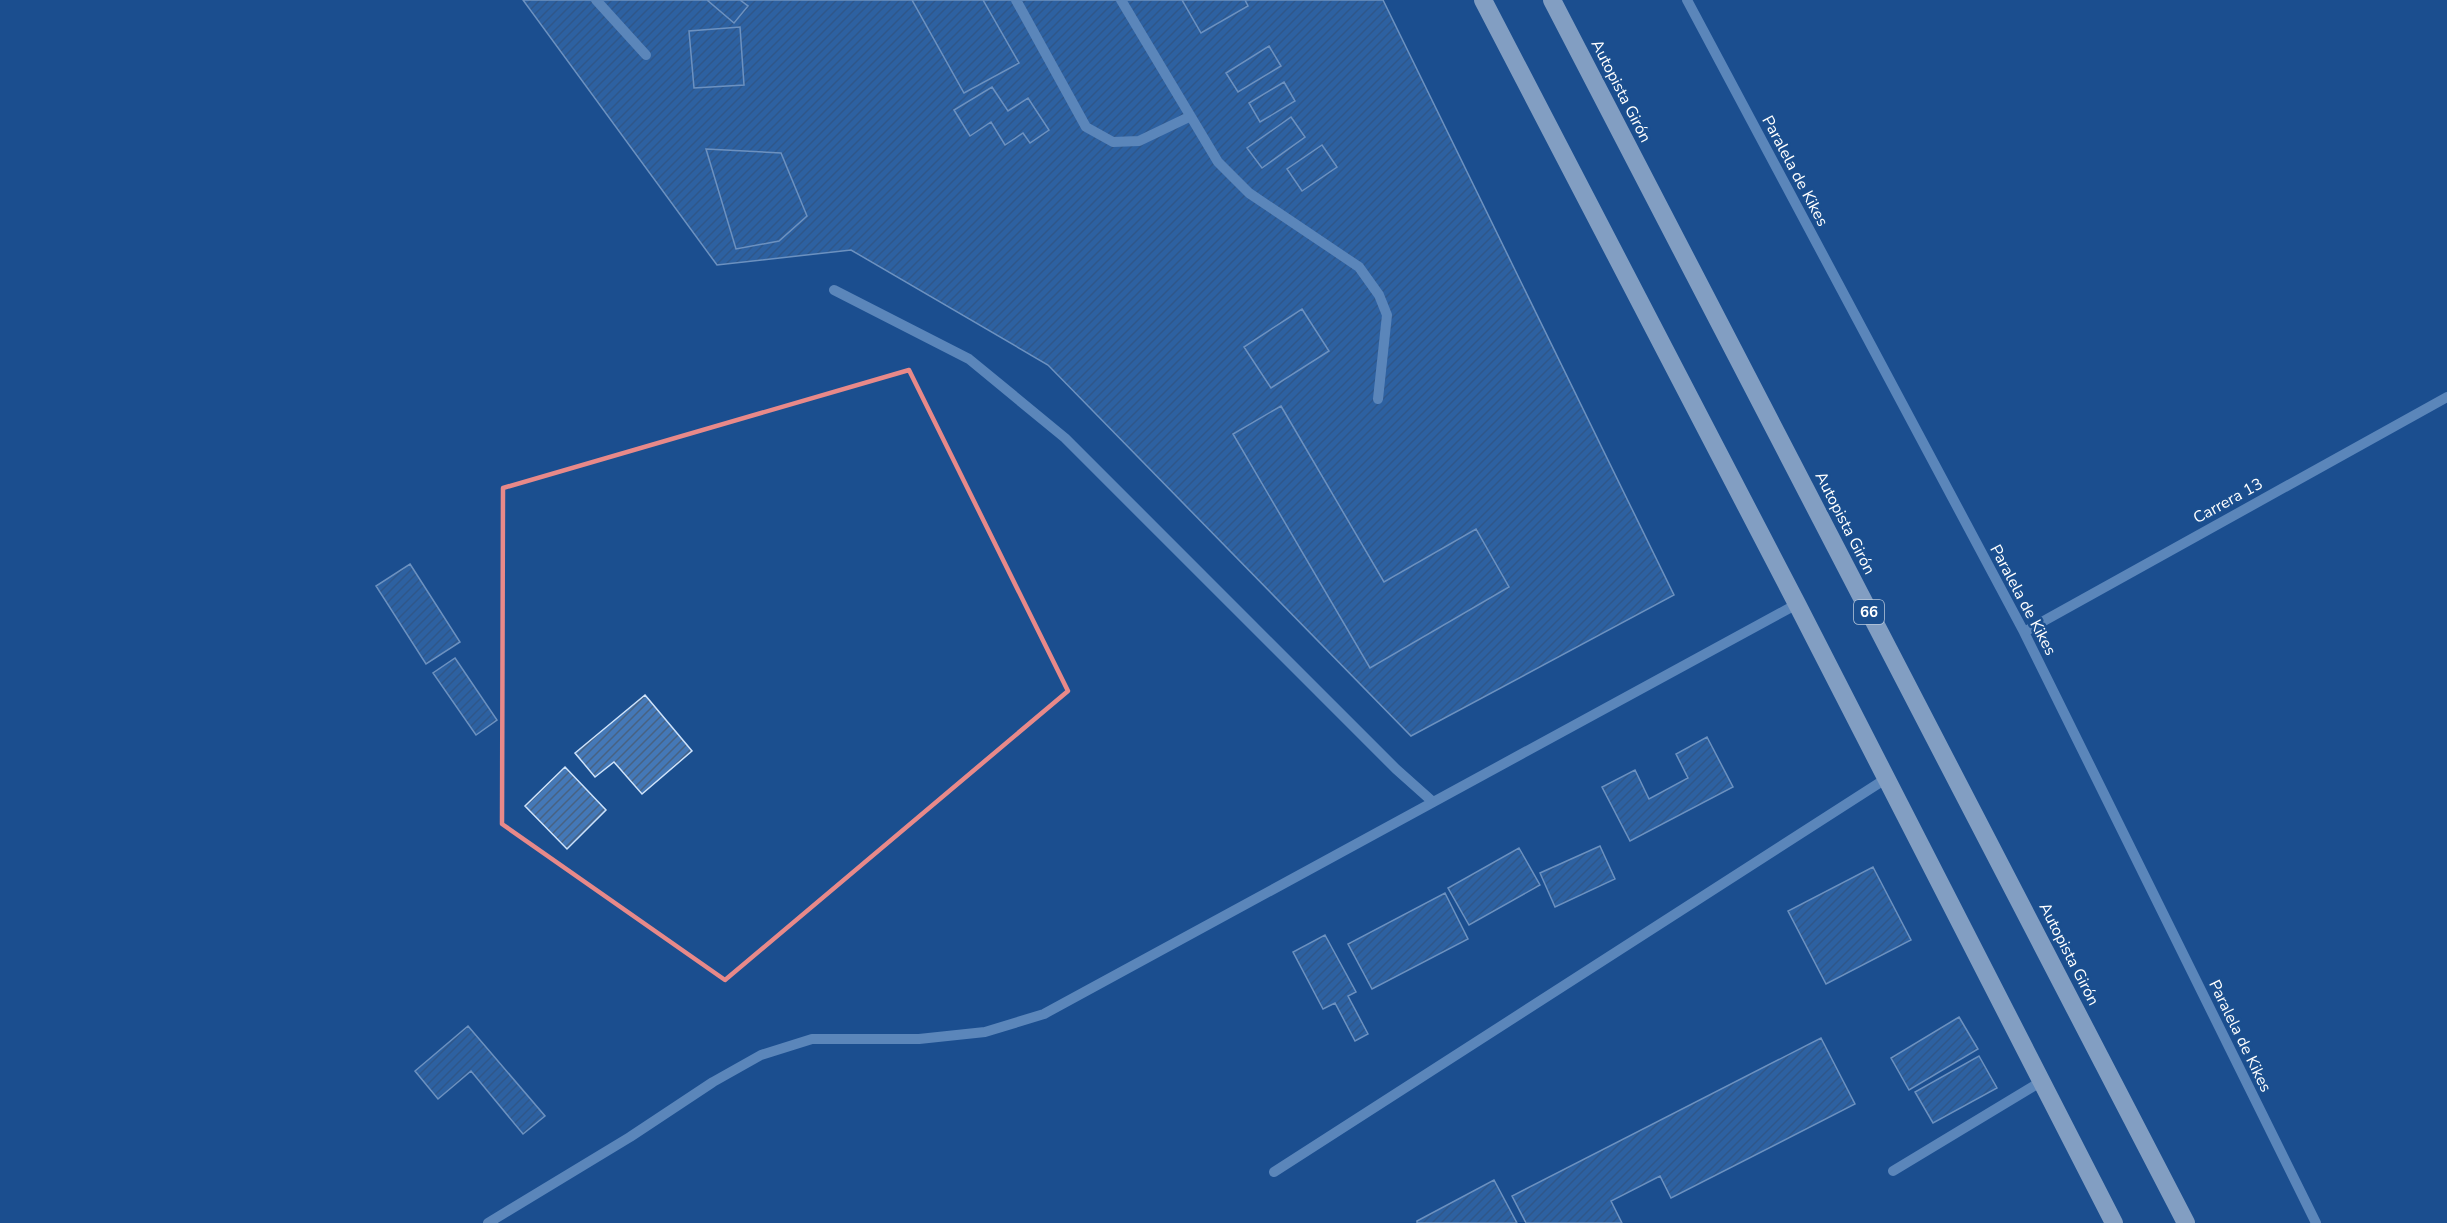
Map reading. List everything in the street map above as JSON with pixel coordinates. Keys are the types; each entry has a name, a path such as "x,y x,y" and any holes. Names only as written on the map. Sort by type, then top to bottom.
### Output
{"highway":[{"path":"1483,0 1887,778 2114,1223"},
{"name":"Autopista Girón","path":"1552,0 2186,1223"}],"street":[{"path":"596,0 646,55"},
{"path":"1016,0 1086,127 1113,142 1139,141 1189,117"},
{"path":"1121,0 1218,162 1249,193 1359,267 1379,295 1387,315 1378,399"},
{"name":"Paralela de Kikes","path":"1687,0 2024,632 2316,1223"},
{"path":"834,290 969,359 1065,438 1396,769 1433,802"},
{"name":"Carrera 13","path":"2024,632 2447,397"},
{"path":"488,1223 630,1137 713,1082 762,1055 812,1039 919,1039 985,1032 1044,1014 1797,604"},
{"path":"1274,1172 1887,778"},
{"path":"1893,1171 2042,1081"}],"highlighted area":[{"path":"909,370 1068,691 725,980 502,824 503,488"}],"building":[{"path":"523,0 1383,0 1674,595 1411,736 1048,365 851,250 717,265"},
{"path":"707,0 740,0 748,6 734,23"},
{"path":"912,0 983,0 1019,63 964,93"},
{"path":"1182,0 1245,0 1248,6 1201,33"},
{"path":"740,27 744,85 694,88 689,31"},
{"path":"1269,46 1281,66 1238,92 1226,73"},
{"path":"1284,82 1295,101 1260,122 1249,103"},
{"path":"992,87 1008,111 1028,98 1049,130 1030,143 1023,133 1005,145 991,122 970,136 954,110"},
{"path":"1291,117 1305,137 1262,168 1247,148"},
{"path":"1322,145 1337,167 1302,191 1287,169"},
{"path":"706,149 781,153 807,216 779,241 736,249"},
{"path":"1302,309 1329,351 1271,388 1244,347"},
{"path":"1281,406 1384,582 1476,529 1509,587 1370,668 1233,434"},
{"path":"410,564 460,642 426,664 376,586"},
{"path":"455,658 497,720 476,735 433,673"},
{"path":"645,695 692,751 642,794 614,762 595,777 575,753"},
{"path":"1707,737 1733,787 1630,841 1602,787 1635,770 1649,799 1688,778 1676,754"},
{"path":"565,767 606,810 567,849 525,806"},
{"path":"1600,846 1615,879 1555,907 1540,873"},
{"path":"1519,848 1540,885 1469,925 1448,888"},
{"path":"1873,867 1911,940 1826,984 1788,911"},
{"path":"1445,893 1468,939 1372,989 1348,944"},
{"path":"1325,935 1356,992 1348,996 1368,1034 1355,1041 1335,1003 1323,1009 1293,952"},
{"path":"1959,1017 1978,1049 1909,1090 1891,1058"},
{"path":"468,1026 545,1116 523,1134 471,1071 438,1099 415,1071"},
{"path":"1821,1038 1855,1104 1671,1198 1660,1176 1611,1201 1622,1223 1526,1223 1512,1196"},
{"path":"1979,1056 1997,1088 1933,1123 1915,1092"},
{"path":"1494,1180 1517,1223 1417,1223 1417,1221"}]}
